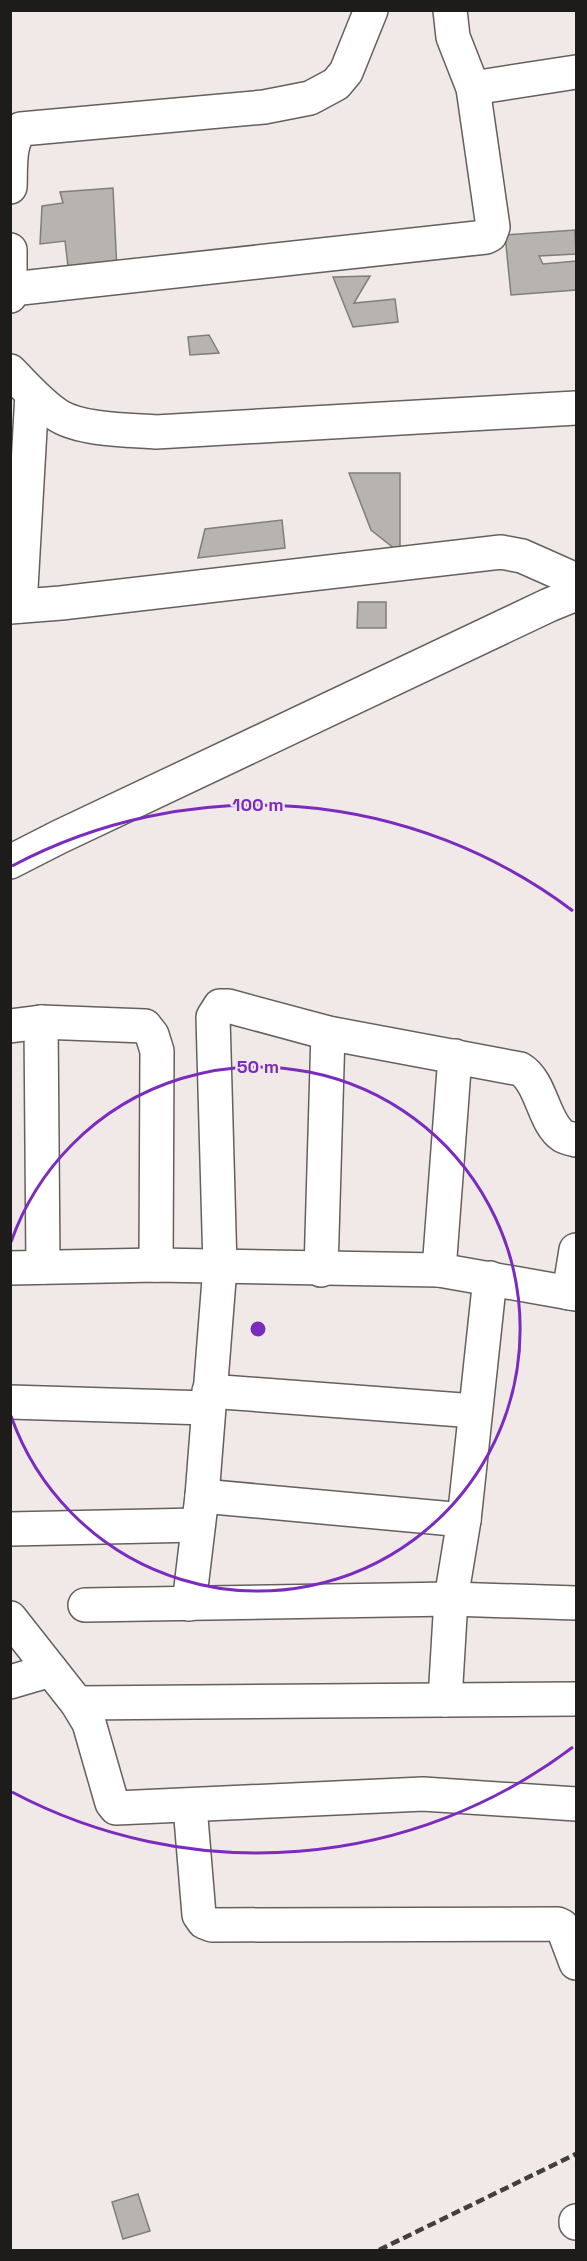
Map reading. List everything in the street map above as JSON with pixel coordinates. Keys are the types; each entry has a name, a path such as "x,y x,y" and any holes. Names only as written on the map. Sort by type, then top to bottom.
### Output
{"street":[{"path":"10,187 12,145 21,129 264,107 310,98 336,84 345,72 371,10"},
{"path":"10,250 11,293 490,235 493,227 473,88 453,37 450,10"},
{"path":"473,88 576,72"},
{"path":"21,382 60,417 99,428 156,432 576,408"},
{"path":"10,862 549,605 572,576 522,556 501,552 15,607 21,382"},
{"path":"189,1604 200,1511 220,1267 213,1017 220,1006 228,1006 328,1033 520,1069 529,1075 552,1122 562,1135 576,1140"},
{"path":"43,1267 26,1024 145,1026 152,1035 157,1051 156,1266"},
{"path":"321,1270 328,1033"},
{"path":"439,1270 455,1056"},
{"path":"10,1268 156,1266 439,1270 573,1293 576,1250"},
{"path":"445,1700 452,1599 464,1520 490,1278"},
{"path":"10,1402 208,1399 476,1411"},
{"path":"10,1529 200,1511 464,1520"},
{"path":"85,1605 452,1599 576,1603"},
{"path":"10,1618 77,1703 89,1723 112,1803 116,1808 423,1794 576,1804"},
{"path":"10,1682 51,1670"},
{"path":"77,1703 576,1699"},
{"path":"190,1806 199,1915 204,1922 212,1925 558,1924 562,1926 576,1963"}],"building":[{"path":"113,188 117,271 69,275 65,241 40,244 42,206 63,203 60,192"},
{"path":"575,230 576,254 539,256 543,264 576,261 576,290 511,295 505,235"},
{"path":"370,276 354,303 395,299 398,322 353,327 333,277"},
{"path":"209,335 219,353 190,355 188,337"},
{"path":"349,473 400,473 400,553 371,530"},
{"path":"282,520 285,548 198,558 205,529"},
{"path":"358,602 386,602 386,628 357,628"},
{"path":"138,2194 150,2231 123,2239 112,2202"}],"railway":[{"path":"379,2250 576,2154"}]}
